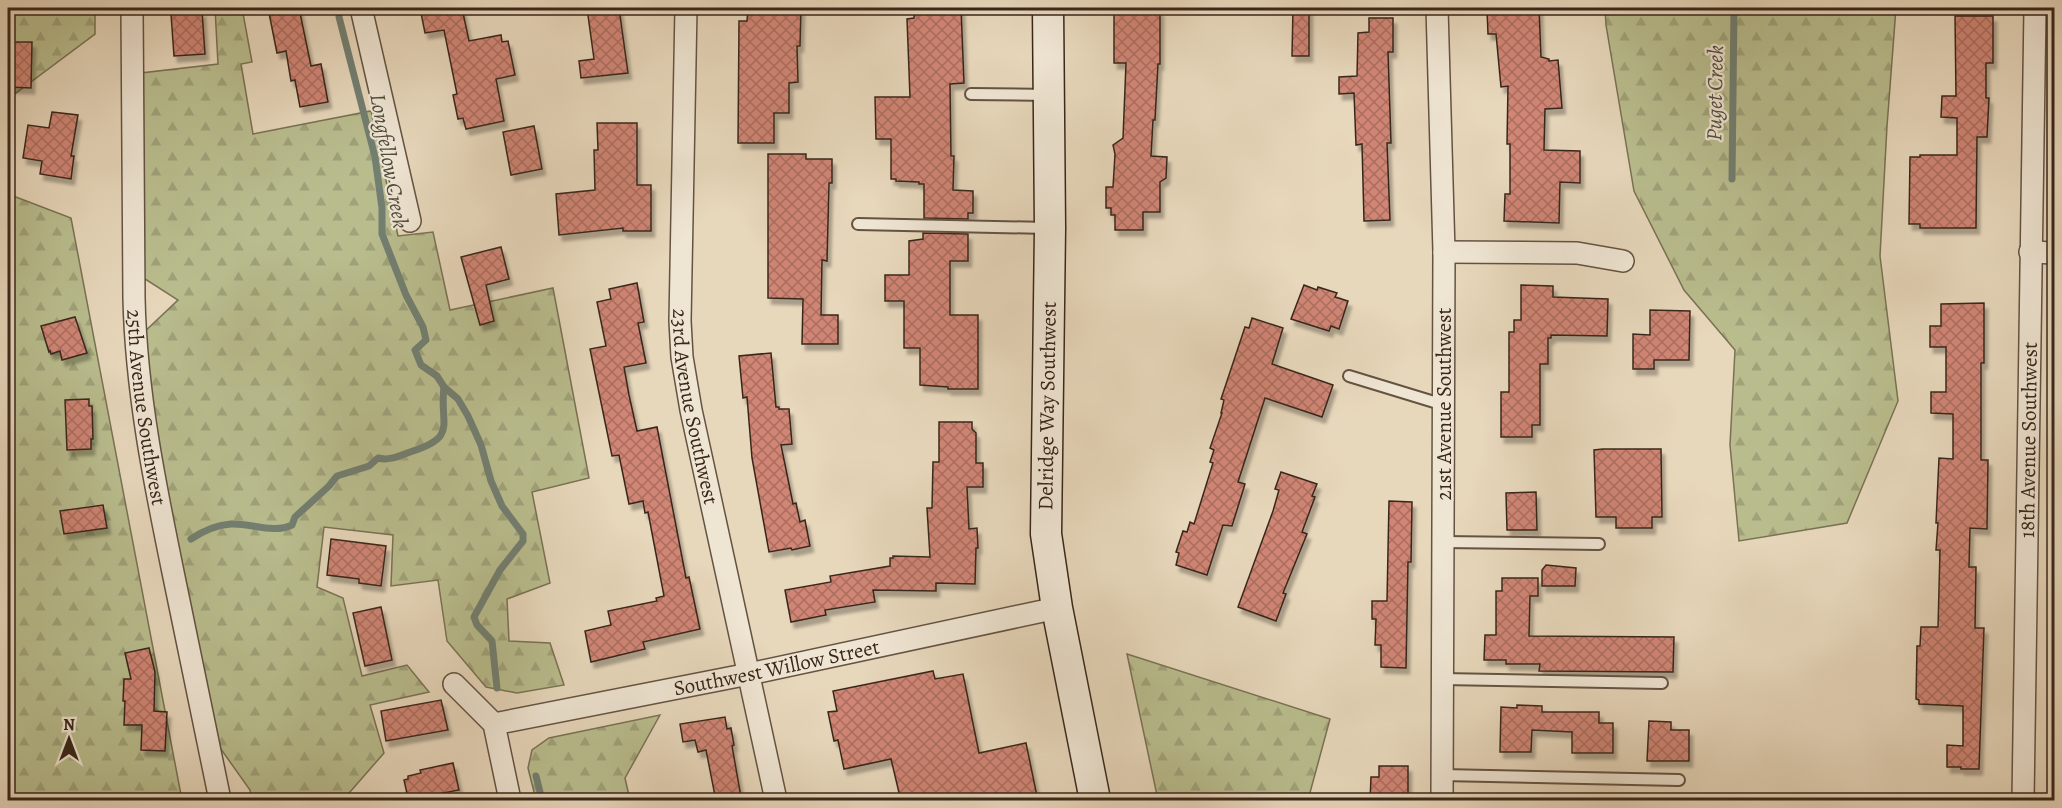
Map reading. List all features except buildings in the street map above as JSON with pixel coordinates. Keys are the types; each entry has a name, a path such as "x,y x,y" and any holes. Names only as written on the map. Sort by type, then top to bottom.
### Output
{"main road":[{"name":"Delridge Way Southwest","path":"1047,8 1050,228 1046,534 1057,608 1095,801"}],"street":[{"name":"25th Avenue Southwest","path":"132,8 134,298 140,387 156,492 220,801"},
{"path":"361,8 410,221"},
{"name":"23rd Avenue Southwest","path":"686,8 682,357 691,410 776,801"},
{"name":"21st Avenue Southwest","path":"1437,8 1444,252 1442,801"},
{"name":"18th Avenue Southwest","path":"2023,801 2035,8"},
{"path":"1444,252 1578,253 1623,261"},
{"path":"2030,252 2055,252"},
{"name":"Southwest Willow Street","path":"494,724 748,674 1057,608"},
{"path":"454,684 494,724 510,801"}],"lane":[{"path":"971,94 1048,95"},
{"path":"858,224 1050,228"},
{"path":"1348,376 1444,405"},
{"path":"1443,542 1599,544"},
{"path":"1442,679 1662,683"},
{"path":"1442,776 1679,780"}],"green space":[{"path":"8,8 95,8 95,34 8,99"},
{"path":"215,8 242,8 252,62 241,64 253,134 371,111 398,236 433,232 450,310 553,288 589,478 532,492 550,583 507,599 509,641 550,643 564,685 517,693 486,687 447,641 438,580 391,586 393,535 324,527 317,587 343,598 362,676 407,665 429,692 370,705 384,753 343,800 251,800 250,790 218,745 165,492 140,336 178,300 142,277 141,73 218,64"},
{"path":"1605,8 1896,8 1880,256 1898,401 1847,523 1739,541 1730,445 1735,350 1684,290 1634,191"},
{"path":"8,194 71,218 182,800 8,800"},
{"path":"1127,654 1330,719 1308,800 1158,800"},
{"path":"660,715 625,778 630,800 536,800 528,768 532,750 549,738"}],"waterway":[{"name":"Longfellow Creek","path":"339,8 339,17 375,157 382,208 382,234 406,295 423,327 426,340 415,350 421,365 437,376 444,387 458,399 468,416 481,445 491,481 502,506 523,534 523,541 500,570 474,617 477,625 492,641 497,688"},
{"name":"Puget Creek","path":"1732,179 1734,8"},
{"path":"191,539 200,533 225,525 285,528 292,525 295,517 337,476 369,466 378,458 398,456 435,441 441,435 443,428 444,387"},
{"name":"Longfellow Creek","path":"536,776 542,800"}]}
